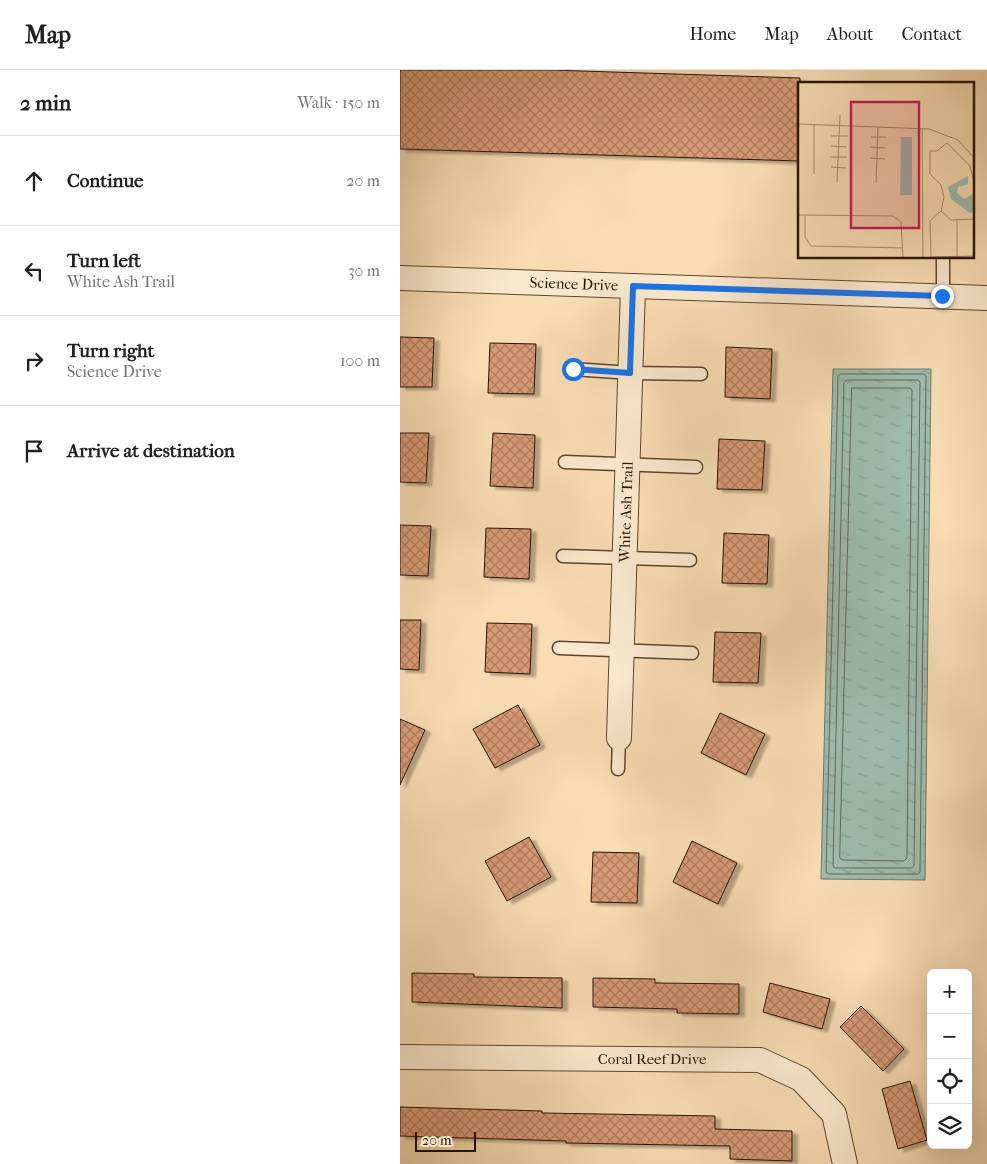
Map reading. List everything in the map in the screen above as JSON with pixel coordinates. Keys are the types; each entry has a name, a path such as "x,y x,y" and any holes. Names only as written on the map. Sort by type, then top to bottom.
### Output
{"street":[{"name":"Science Drive","path":"400,278 987,298"},
{"name":"White Ash Trail","path":"618,738 633,286"},
{"name":"Coral Reef Drive","path":"400,1058 760,1060 801,1079 834,1114 845,1164"}],"lane":[{"path":"942,296 943,259"},
{"path":"573,369 630,373 701,374"},
{"path":"565,462 696,467"},
{"path":"563,556 690,560"},
{"path":"559,648 692,653"},
{"path":"618,738 618,769"}],"water":[{"path":"833,369 931,369 925,880 821,879"}],"building":[{"path":"400,70 550,70 800,78 800,82 798,82 798,161 400,149"},
{"path":"400,337 434,338 432,387 400,387"},
{"path":"490,343 536,344 534,394 488,393"},
{"path":"726,347 772,349 770,399 725,397"},
{"path":"400,433 429,433 426,483 400,482"},
{"path":"493,433 535,435 533,488 490,486"},
{"path":"719,439 765,441 762,490 717,489"},
{"path":"400,525 431,526 428,576 400,575"},
{"path":"486,528 531,529 529,579 484,577"},
{"path":"724,533 769,535 767,584 722,583"},
{"path":"400,620 421,620 419,670 400,669"},
{"path":"487,623 532,624 530,674 485,672"},
{"path":"715,632 761,633 758,683 713,682"},
{"path":"518,705 540,745 495,768 473,729"},
{"path":"720,713 765,734 746,775 701,753"},
{"path":"400,719 425,730 400,785"},
{"path":"529,837 551,877 507,901 485,861"},
{"path":"692,841 737,863 718,904 673,882"},
{"path":"593,852 639,853 637,903 591,902"},
{"path":"412,973 474,974 474,977 562,978 562,1008 412,1002"},
{"path":"593,978 655,979 655,983 739,984 739,1014 677,1013 677,1009 593,1007"},
{"path":"770,983 830,999 822,1029 763,1012"},
{"path":"861,1006 904,1049 883,1071 840,1027"},
{"path":"910,1081 927,1140 898,1149 882,1089"},
{"path":"400,1107 542,1111 542,1113 715,1116 715,1129 792,1131 792,1161 730,1159 730,1146 566,1143 566,1141 400,1136"}],"route":[{"path":"573,369 630,373 633,286 942,296"}]}
